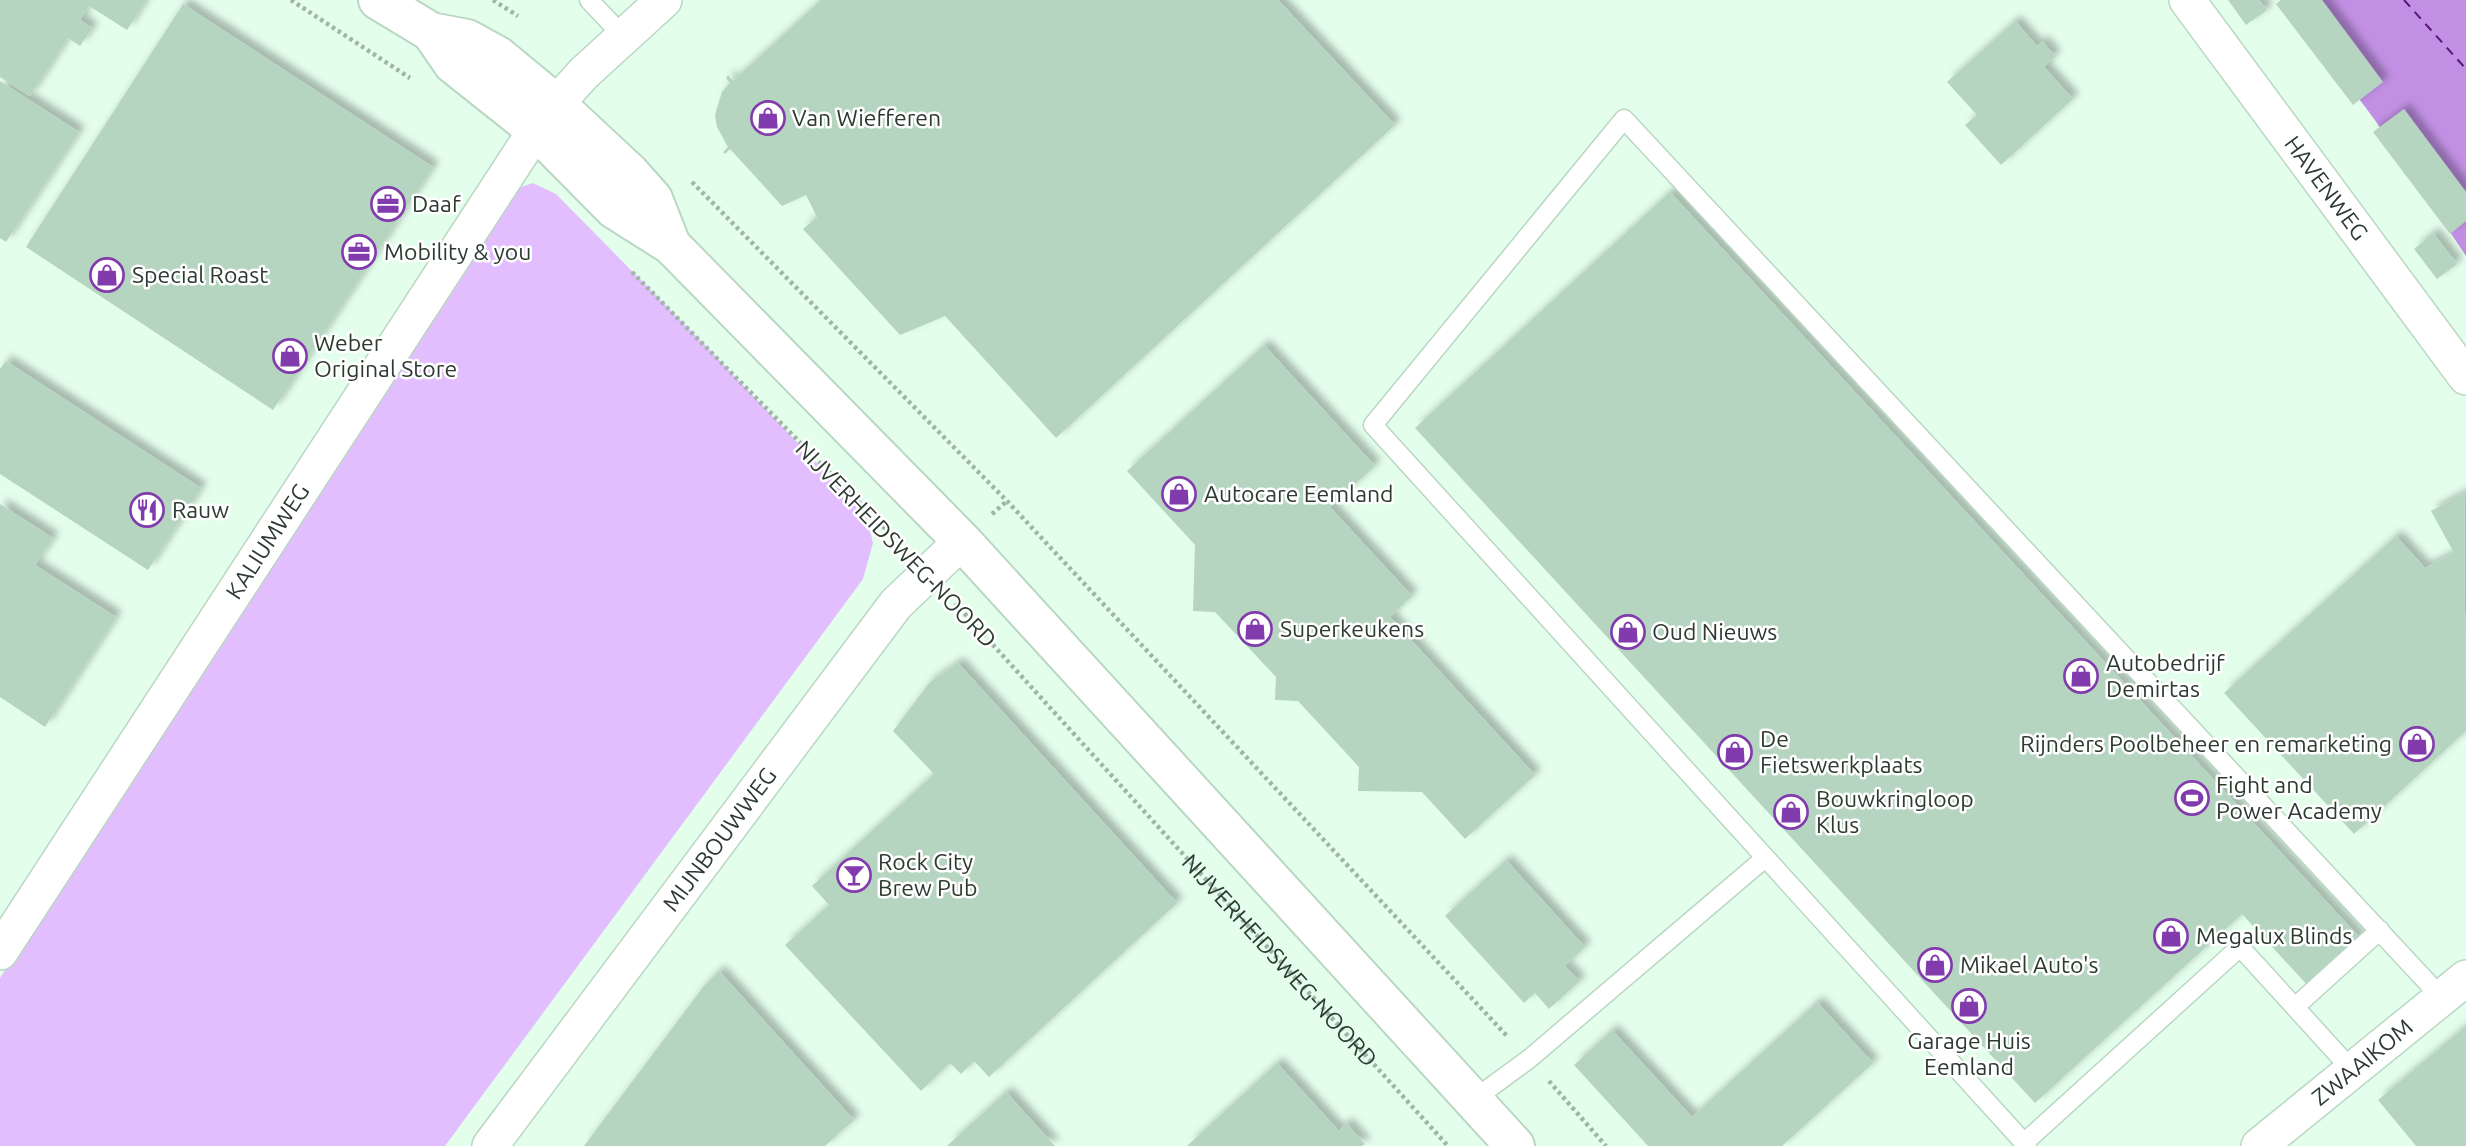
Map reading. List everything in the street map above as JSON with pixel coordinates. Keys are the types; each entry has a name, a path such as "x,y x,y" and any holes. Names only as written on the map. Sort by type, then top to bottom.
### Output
{"street":[{"name":"NIJVERHEIDSWEG-NOORD","path":"379,0 431,32 467,39 498,56 546,117 631,173 653,199 671,245 962,541 1516,1146"},
{"path":"546,117 623,36 664,0"},
{"name":"HAVENWEG","path":"2187,0 2466,377"},
{"name":"KALIUMWEG","path":"0,952 546,117"},
{"name":"MIJNBOUWWEG","path":"490,1146 896,604 962,541"},
{"name":"ZWAAIKOM","path":"2259,1146 2454,988"}],"lane":[{"path":"589,0 623,36"},
{"path":"2352,1069 2240,947 2026,1144 1373,425 1625,119 2380,930 2454,988"},
{"path":"1474,1100 1529,1059 1765,859"},
{"path":"2295,1007 2380,930"}],"path":[{"path":"291,0 414,80"},
{"path":"493,0 522,19"},
{"path":"682,172 1007,501 1529,1059 1606,1146"},
{"name":"NIJVERHEIDSWEG-NOORD","path":"625,265 927,573 1448,1146"}],"shaded area":[{"path":"2286,0 2466,0 2466,256 2377,123"},
{"path":"533,183 556,194 706,346 866,515 873,543 863,579 445,1146 0,1146 0,978 509,191"}],"building":[{"path":"0,0 146,0 127,30 89,6 80,20 92,28 80,46 68,38 30,96 0,77"},
{"path":"821,0 1278,0 1395,125 1056,438 945,316 900,335 803,229 817,217 806,195 782,206 730,149 725,154 723,152 728,147 717,127 715,115 722,92 730,83 726,78 728,75 733,81"},
{"path":"2228,0 2259,0 2267,10 2246,25"},
{"path":"2281,0 2322,0 2383,82 2353,105 2276,4"},
{"path":"183,4 433,167 273,410 26,247"},
{"path":"2015,21 2037,46 2042,41 2055,56 2044,67 2073,99 2001,165 1965,125 1977,115 1947,82"},
{"path":"0,81 79,132 6,242 0,238"},
{"path":"2404,109 2466,192 2466,221 2450,234 2373,132"},
{"path":"1670,192 2361,939 2309,987 2242,914 2035,1103 1415,428"},
{"path":"2433,233 2457,264 2437,279 2414,249"},
{"path":"1264,345 1375,466 1330,507 1412,596 1390,617 1535,775 1465,839 1422,792 1358,791 1359,767 1298,701 1275,700 1276,677 1215,612 1193,611 1195,545 1127,471"},
{"path":"6,361 201,488 148,570 0,474 0,369"},
{"path":"2464,493 2466,731 2354,834 2224,693 2396,536 2425,568 2454,553 2431,511"},
{"path":"0,504 53,538 35,565 116,617 45,727 0,697"},
{"path":"958,663 1177,903 989,1077 974,1061 961,1074 950,1063 921,1091 785,945 829,905 812,886 934,774 893,731 930,682"},
{"path":"1506,860 1585,947 1565,966 1580,981 1549,1009 1535,993 1524,1003 1445,916"},
{"path":"719,971 854,1120 825,1146 584,1146 704,986"},
{"path":"1817,1002 1873,1063 1782,1146 1648,1146 1574,1065 1612,1030 1692,1117"},
{"path":"2466,1026 2466,1146 2416,1146 2378,1100"},
{"path":"1277,1063 1339,1131 1346,1123 1365,1144 1187,1146"},
{"path":"1006,1092 1055,1146 947,1146"}],"ferry route":[{"path":"2404,0 2466,69"}],"place":[{"name":"Van Wiefferen","path":"768,118"},
{"name":"Daaf","path":"388,204"},
{"name":"Mobility & you","path":"359,252"},
{"name":"Special Roast","path":"107,275"},
{"name":"Weber Original Store","path":"290,356"},
{"name":"Autocare Eemland","path":"1179,494"},
{"name":"Rauw","path":"147,510"},
{"name":"Superkeukens","path":"1255,629"},
{"name":"Oud Nieuws","path":"1628,632"},
{"name":"Autobedrijf Demirtas","path":"2081,676"},
{"name":"Rijnders Poolbeheer en remarketing","path":"2417,744"},
{"name":"De Fietswerkplaats","path":"1735,752"},
{"name":"Fight and Power Academy","path":"2192,798"},
{"name":"Bouwkringloop Klus","path":"1791,812"},
{"name":"Rock City Brew Pub","path":"854,875"},
{"name":"Megalux Blinds","path":"2171,936"},
{"name":"Mikael Auto's","path":"1935,965"},
{"name":"Garage Huis Eemland","path":"1969,1006"}]}
